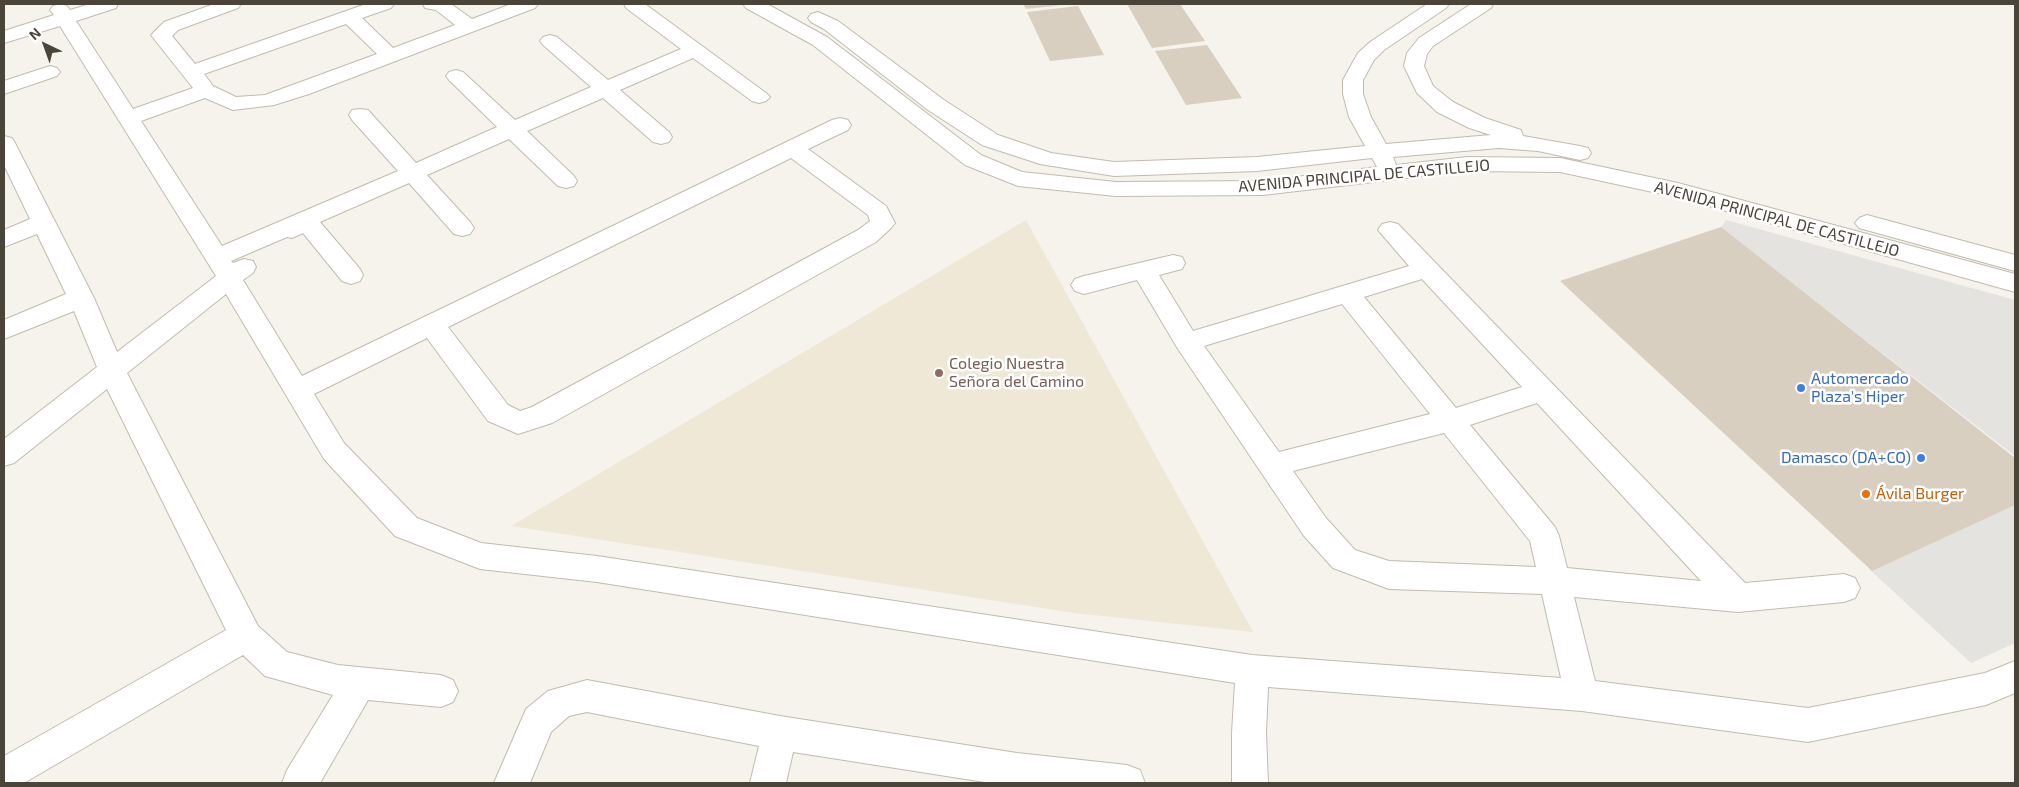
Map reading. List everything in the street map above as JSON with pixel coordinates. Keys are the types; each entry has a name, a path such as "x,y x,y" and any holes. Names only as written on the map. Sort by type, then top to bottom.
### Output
{"street":[{"path":"4,27 68,10 109,4"},
{"path":"231,4 171,26 161,35 206,90 233,104 267,101 528,4"},
{"path":"192,72 384,4"},
{"path":"432,4 442,6 469,26"},
{"path":"633,4 759,97"},
{"name":"AVENIDA PRINCIPAL DE CASTILLEJO","path":"752,4 820,41 973,160 1018,179 1116,189 1263,188 1467,164 1560,165 1678,190 2015,283"},
{"name":"AVENIDA PRINCIPAL DE CASTILLEJO","path":"792,4 831,25 936,105 990,140 1048,159 1114,169 1257,164 1499,141 1538,144 1694,177 2015,263"},
{"path":"1392,173 1360,117 1353,94 1353,80 1365,58 1377,46 1439,4"},
{"path":"1484,4 1426,42 1417,52 1414,66 1424,89 1451,110 1477,123 1538,144"},
{"path":"4,37 68,10"},
{"path":"68,10 128,118 334,451 406,528 480,556 597,569 1252,670 1582,695 1808,725 1986,689 2015,677"},
{"path":"349,16 390,56"},
{"path":"550,41 661,137"},
{"path":"4,455 70,404 115,376 223,269 305,220 694,50"},
{"path":"4,88 50,72"},
{"path":"456,76 566,181"},
{"path":"128,118 206,90"},
{"path":"1424,169 1443,160 1452,152 1457,132 1451,110"},
{"path":"360,115 462,228"},
{"path":"297,390 840,125"},
{"path":"431,324 498,413 518,423 542,415 866,236 882,223 878,211 792,148"},
{"path":"5,151 81,298 115,376 246,636 277,665 338,681 442,691"},
{"path":"305,220 351,275"},
{"path":"4,239 43,223"},
{"path":"1390,230 1738,598"},
{"path":"1084,284 1173,263"},
{"path":"1187,342 1427,269"},
{"path":"1143,270 1187,342 1315,527 1344,559 1389,575 1555,581 1738,598 1844,588"},
{"path":"1347,293 1544,536 1582,695"},
{"path":"4,330 81,298"},
{"path":"1272,465 1451,420 1542,391"},
{"path":"4,434 70,404"},
{"path":"4,775 246,636"},
{"path":"1250,783 1249,733 1252,670"},
{"path":"300,783 359,683"},
{"path":"512,783 538,721 560,702 587,696 780,734 1016,777 1127,783"},
{"path":"768,783 780,734"}],"shaded area":[{"name":"Colegio Nuestra Señora del Camino","path":"1026,220 1253,632 1074,613 511,526"},
{"name":"Automercado Plaza's Hiper","path":"1726,220 2015,300 2015,456 1721,228"},
{"path":"2015,504 2015,643 1971,663 1870,570"}],"building":[{"path":"1023,4 1063,4 1063,5 1026,9"},
{"path":"1127,4 1180,4 1205,41 1152,48"},
{"path":"1078,6 1104,55 1050,61 1027,12"},
{"path":"1207,45 1242,98 1186,105 1155,51"},
{"name":"Automercado Plaza's Hiper","path":"1721,227 2015,458 2015,505 1872,571 1560,281"}],"place":[{"name":"Colegio Nuestra Señora del Camino","path":"939,373"},
{"name":"Automercado Plaza's Hiper","path":"1801,388"},
{"name":"Damasco (DA+CO)","path":"1921,458"},
{"name":"Ávila Burger","path":"1866,494"}]}
